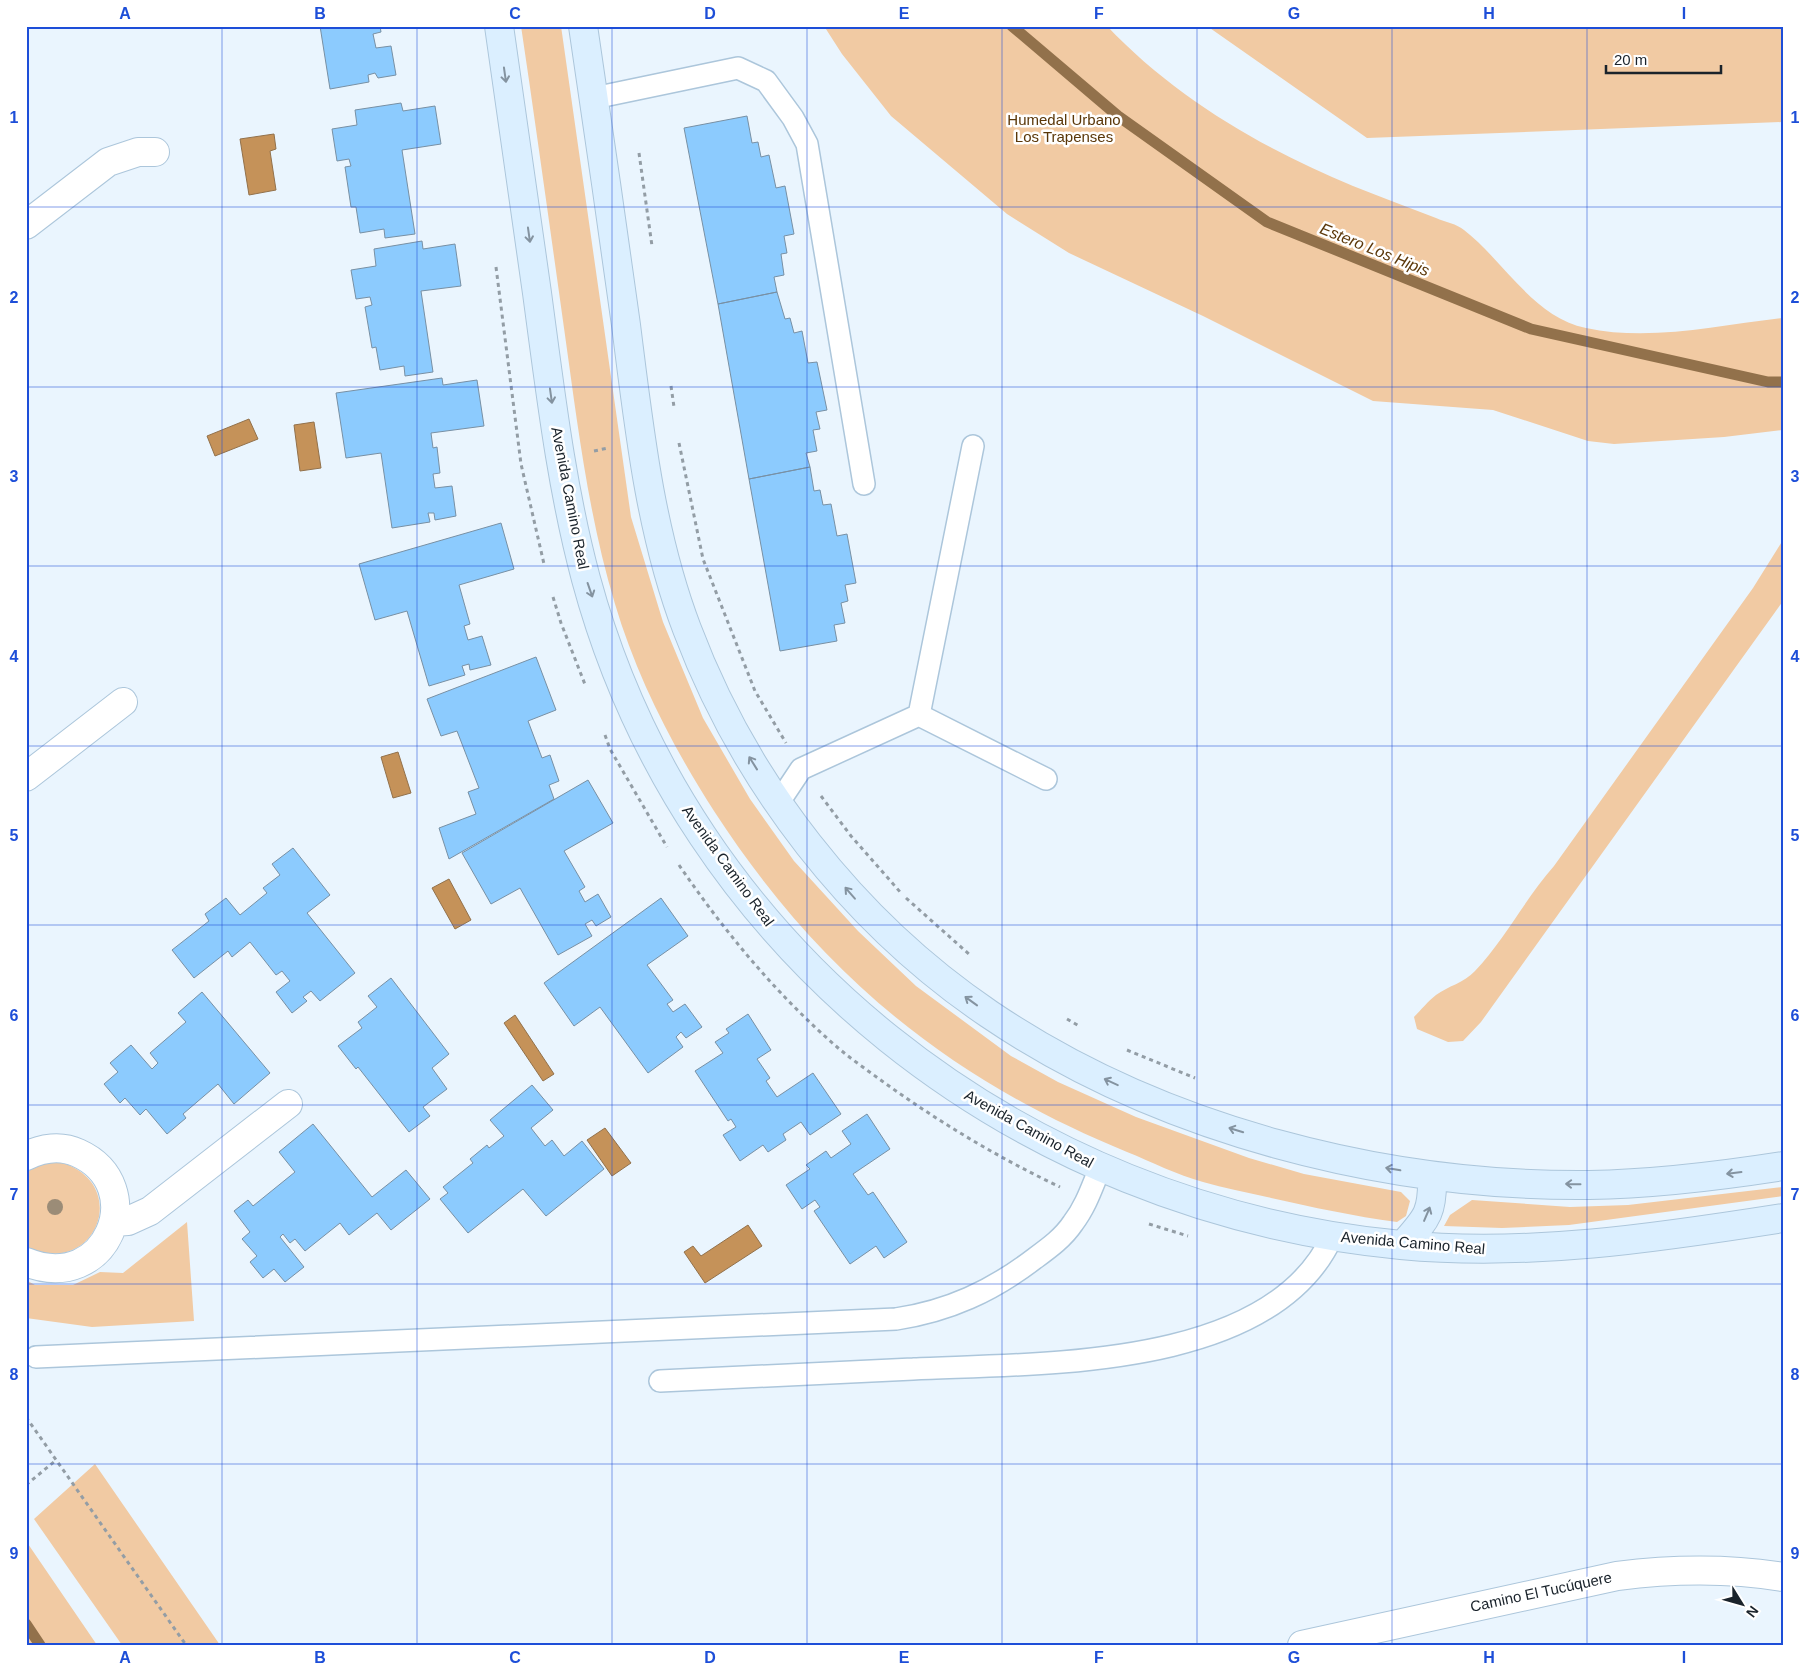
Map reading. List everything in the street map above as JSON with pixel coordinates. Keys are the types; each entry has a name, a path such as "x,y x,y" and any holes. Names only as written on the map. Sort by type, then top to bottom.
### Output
{"main road":[{"name":"Avenida Camino Real","path":"498,26 559,457 586,580 611,653 643,733 687,813 761,916 813,972 869,1024 929,1071 992,1113 1100,1168 1156,1191 1214,1210 1272,1225 1403,1246 1498,1250 1552,1248 1637,1239 1783,1218"},
{"path":"583,26 641,442 657,528 686,628 729,722 779,802 831,870 893,937 952,986 1028,1038 1065,1059 1148,1098 1228,1128 1301,1150 1432,1176 1519,1183 1588,1185 1656,1182 1783,1166"},
{"path":"1403,1246 1427,1219 1433,1199 1432,1176"}],"street":[{"path":"26,225 108,162 138,152 155,152"},
{"path":"26,777 123,702"},
{"path":"114,1222 128,1221 150,1210 288,1104"},
{"path":"26,1156 47,1149 60,1148 73,1151 95,1164 110,1184 114,1197 114,1222 108,1238 99,1251 86,1261 71,1267 54,1270 26,1262"},
{"name":"Camino El Tucúquere","path":"1302,1645 1617,1576 1661,1571 1706,1569 1750,1572 1783,1577"}],"lane":[{"path":"594,98 738,68 766,81 793,118 807,144 864,484"},
{"path":"918,715 973,446"},
{"path":"779,802 801,768 918,715"},
{"path":"918,715 1046,780"},
{"path":"36,1356 896,1319 925,1314 976,1296 1001,1282 1052,1246 1081,1212 1100,1168"},
{"path":"660,1381 1063,1363 1144,1352 1182,1343 1219,1330 1270,1306 1306,1278 1317,1264 1332,1236"}],"path":[{"path":"521,464 641,442 678,439 703,559 754,691 801,768 851,836 903,895 978,960"},
{"path":"1064,1017 1081,1026"},
{"path":"1124,1048 1202,1081"},
{"path":"26,1418 186,1645"},
{"path":"26,1485 55,1461"}],"green space":[{"path":"521,26 561,26 631,517 663,622 703,718 750,799 794,861 858,931 916,986 1011,1056 1058,1082 1136,1117 1249,1158 1304,1174 1401,1192 1410,1201 1406,1216 1397,1222 1364,1217 1211,1184 1174,1172 1062,1123 1002,1091 945,1055 893,1015 844,971 798,922 755,869 714,811 670,737 634,659 615,604 590,502"},
{"name":"Humedal Urbano Los Trapenses","path":"824,26 1107,26 1161,76 1221,119 1253,138 1319,171 1461,228 1479,243 1535,301 1550,313 1567,322 1586,328 1610,332 1660,333 1783,318 1783,430 1724,437 1614,444 1588,441 1493,410 1373,401 1203,316 1069,253 1007,214 891,116 842,54"},
{"path":"1207,26 1783,26 1783,122 1367,138"},
{"path":"1783,540 1783,601 1481,1022 1463,1041 1448,1042 1417,1029 1414,1017 1433,997 1471,975 1496,946 1753,588"},
{"path":"60,1162 82,1173 95,1189 100,1207 97,1225 87,1240 71,1251 51,1254 26,1247 26,1172 45,1163"},
{"path":"1783,1187 1783,1196 1569,1225 1502,1228 1444,1226 1450,1215 1472,1200 1570,1207 1628,1205"},
{"path":"187,1222 194,1321 92,1327 26,1318 26,1280 35,1285 73,1285 100,1272 123,1273"},
{"path":"95,1464 220,1645 122,1645 34,1519"},
{"path":"26,1541 97,1645 26,1645"}],"shaded area":[{"path":"274,134 276,149 270,151 276,190 249,195 240,139"},
{"path":"249,419 258,439 215,456 207,436"},
{"path":"314,422 321,468 300,471 294,425"},
{"path":"398,752 411,793 393,798 381,757"},
{"path":"449,879 471,920 455,929 432,888"},
{"path":"515,1015 554,1074 543,1081 504,1023"},
{"path":"605,1128 631,1163 612,1176 587,1140"},
{"path":"748,1225 762,1246 705,1283 684,1252 693,1246 701,1256"}],"building":[{"path":"320,26 380,26 381,32 373,34 376,48 391,46 396,75 378,78 375,73 368,75 369,82 330,89"},
{"path":"401,103 403,111 435,106 441,144 402,150 415,234 385,238 384,229 360,233 356,207 351,207 345,167 351,166 349,159 337,161 332,129 357,125 355,110"},
{"path":"747,116 752,143 758,142 761,157 769,155 776,188 785,186 794,234 784,236 787,253 781,254 784,275 774,277 777,292 718,304 684,128"},
{"path":"422,241 423,249 455,244 461,286 421,291 433,372 405,376 404,366 380,370 376,347 372,348 365,307 372,305 370,297 356,299 351,270 376,266 374,249"},
{"path":"777,292 785,319 790,318 794,333 802,331 808,363 817,362 827,410 816,412 820,429 813,430 817,451 806,453 810,467 749,479 718,304"},
{"path":"442,378 443,385 477,380 484,426 431,433 433,448 437,447 440,473 433,474 435,488 452,486 456,516 435,520 434,513 428,513 430,522 392,528 381,453 346,458 336,393"},
{"path":"810,467 814,491 820,490 823,505 831,504 837,536 847,534 856,583 845,585 848,601 841,603 845,623 834,625 837,641 780,651 749,479"},
{"path":"501,523 514,569 459,585 470,624 464,626 468,640 482,636 491,665 470,670 469,664 462,666 465,675 429,686 407,611 375,620 359,564"},
{"path":"536,657 556,710 528,721 542,758 550,755 559,781 549,785 554,799 449,859 439,828 476,814 468,792 479,788 457,731 441,736 427,699"},
{"path":"588,780 613,823 564,851 585,887 579,891 585,902 598,894 611,917 596,926 592,920 585,924 592,936 558,955 520,888 491,904 462,853"},
{"path":"293,848 330,895 307,913 355,973 320,1001 311,991 303,997 307,1001 292,1013 276,992 290,981 282,971 276,975 250,942 232,957 228,951 194,978 172,950 209,921 205,914 226,898 240,915 267,893 263,888 280,875 272,864"},
{"path":"661,898 688,936 647,965 673,1000 667,1004 673,1012 685,1004 702,1027 686,1038 681,1032 676,1037 683,1047 648,1073 600,1007 574,1026 544,983"},
{"path":"391,978 449,1054 432,1068 447,1089 423,1107 430,1116 409,1132 358,1067 356,1069 338,1046 362,1028 358,1022 377,1007 368,996"},
{"path":"202,992 270,1073 234,1104 218,1084 183,1114 186,1118 167,1134 146,1109 140,1115 125,1098 120,1103 104,1084 118,1072 110,1063 131,1045 152,1069 158,1063 150,1053 186,1022 178,1013"},
{"path":"748,1014 771,1050 757,1059 770,1078 766,1081 777,1097 813,1073 841,1114 810,1135 801,1122 783,1134 786,1140 768,1152 763,1145 740,1161 723,1135 736,1127 731,1119 728,1121 695,1071 723,1053 715,1042 729,1033 726,1029"},
{"path":"532,1085 553,1110 531,1128 545,1146 552,1140 564,1156 582,1141 604,1169 546,1216 523,1189 468,1233 440,1199 448,1193 443,1187 473,1163 470,1159 487,1145 489,1148 504,1136 490,1120"},
{"path":"867,1114 890,1149 853,1174 868,1195 873,1192 907,1242 884,1258 876,1246 850,1264 814,1211 820,1207 815,1200 802,1209 786,1185 810,1169 806,1165 826,1151 831,1158 851,1144 842,1131"},
{"path":"313,1124 372,1197 406,1170 430,1199 391,1230 377,1213 349,1235 340,1223 305,1251 295,1239 290,1243 283,1234 280,1237 304,1267 285,1282 274,1269 263,1278 250,1262 257,1256 242,1239 250,1232 234,1211 248,1200 253,1206 295,1172 279,1152"}],"waterway":[{"name":"Estero Los Hipis","path":"1012,26 1118,116 1267,222 1531,329 1768,382 1783,382"},
{"path":"26,1624 40,1645"}]}
